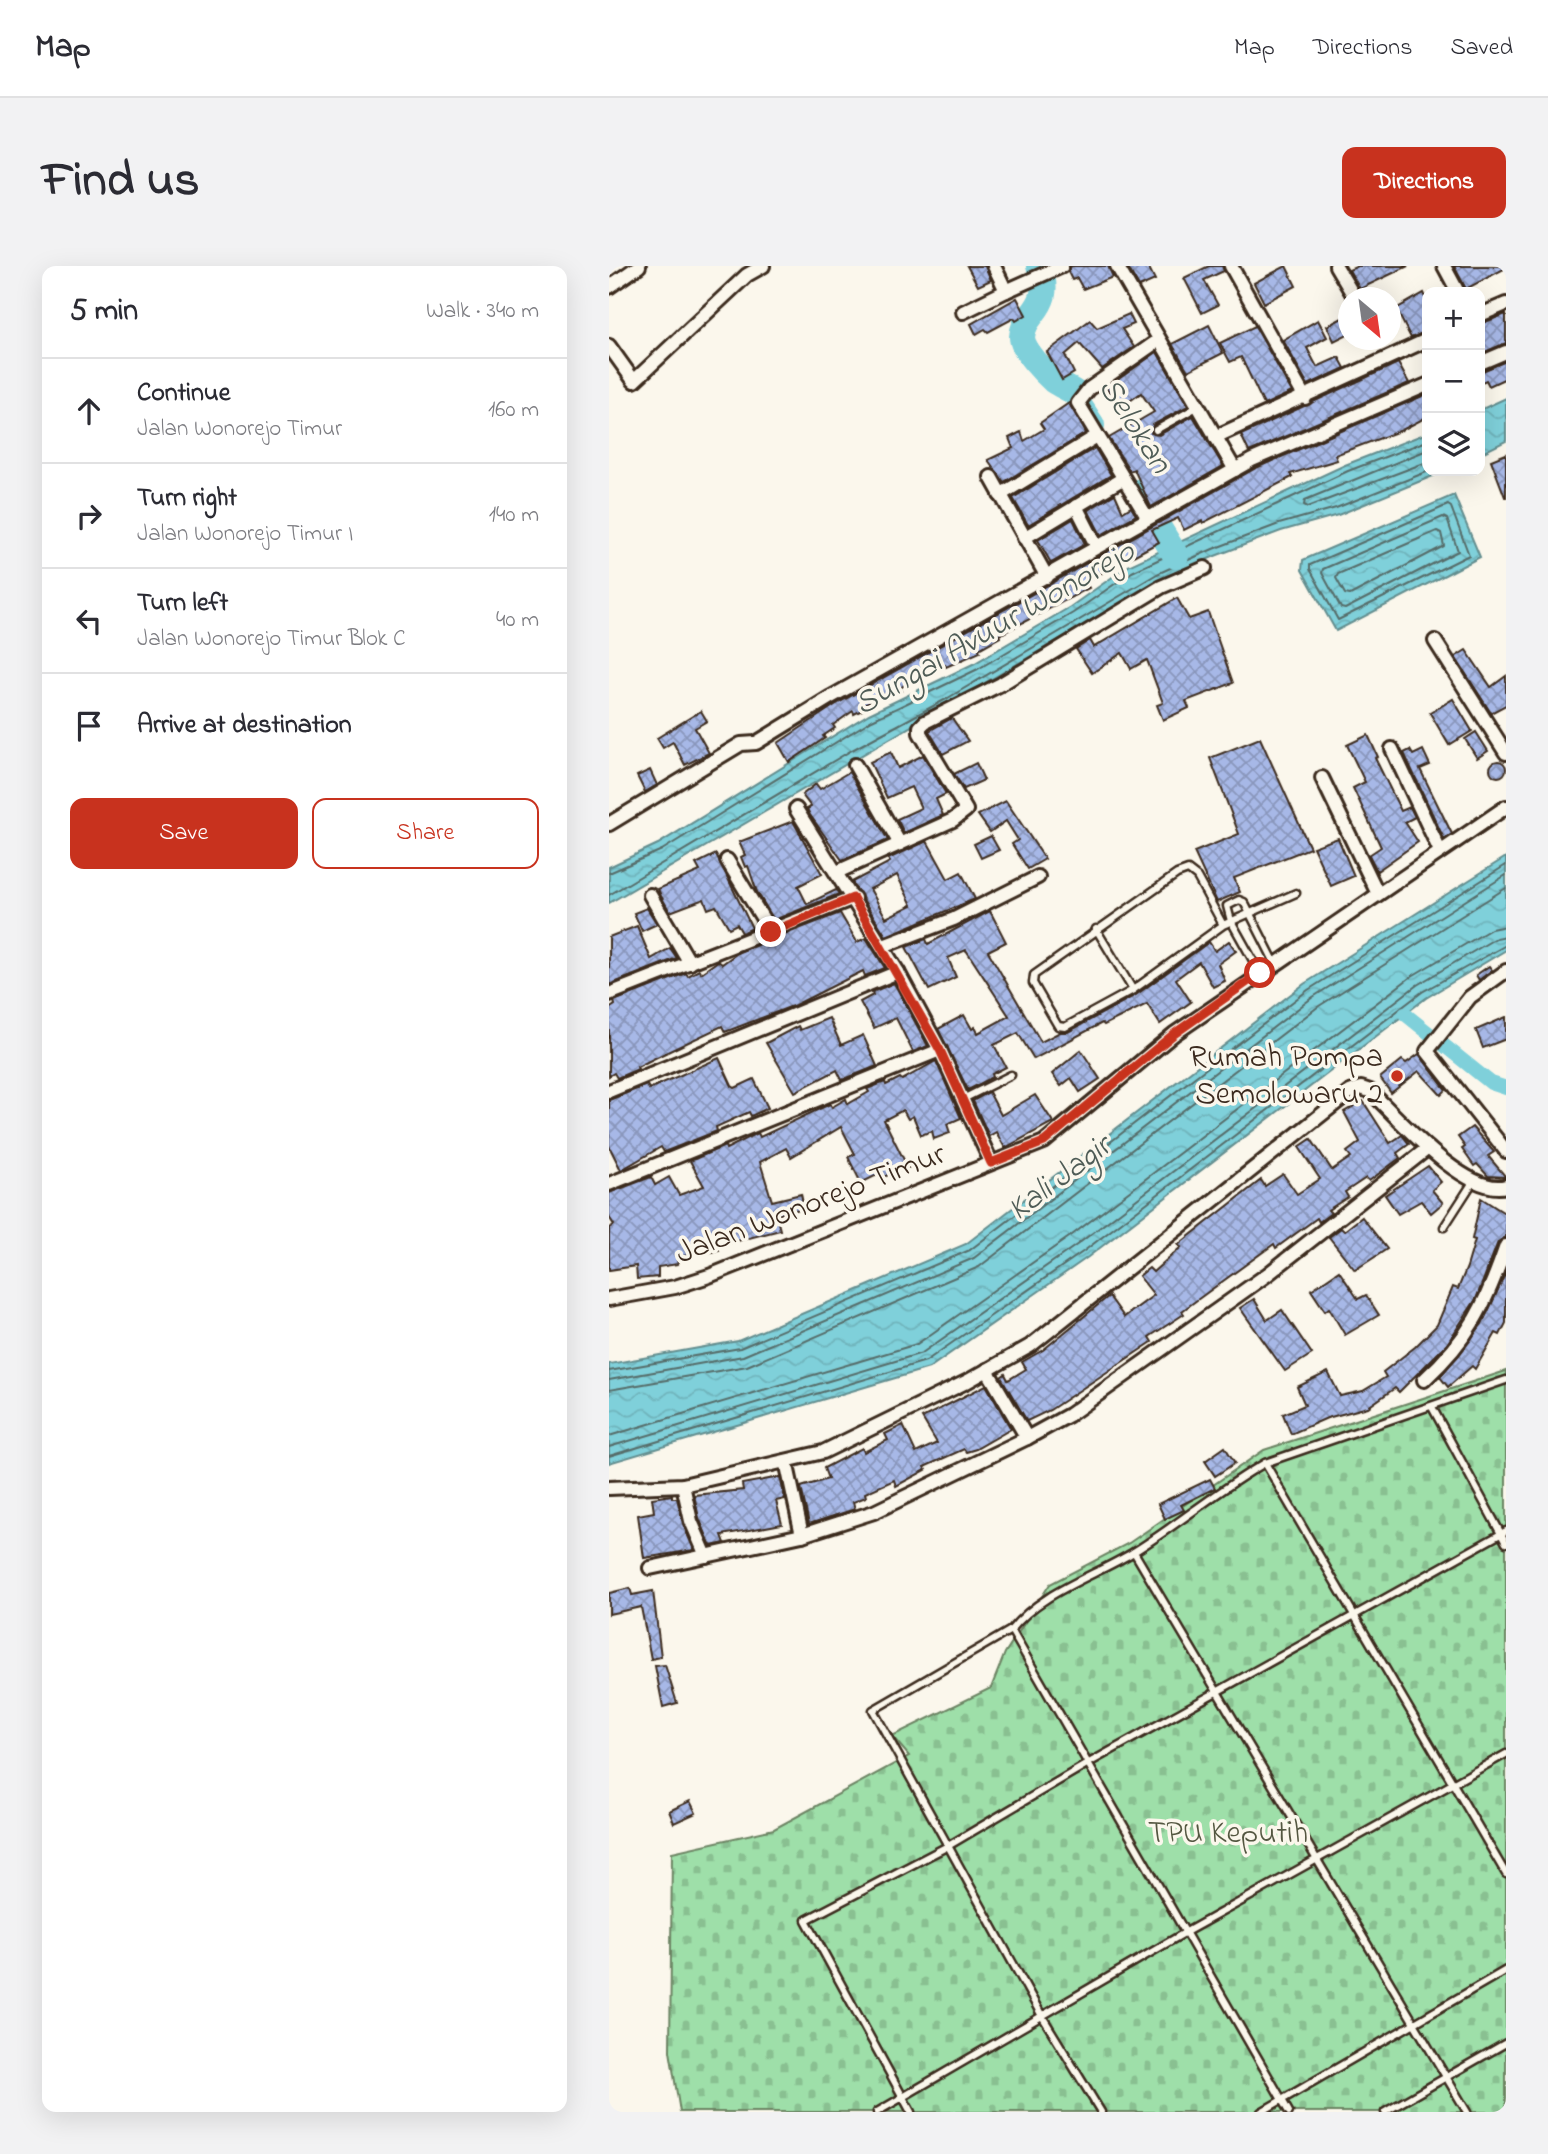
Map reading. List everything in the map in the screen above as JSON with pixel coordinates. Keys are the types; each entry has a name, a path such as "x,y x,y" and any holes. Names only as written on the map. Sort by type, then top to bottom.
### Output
{"street":[{"path":"609,287 639,266"},
{"path":"609,346 634,381 747,275 763,266"},
{"path":"994,266 1006,291"},
{"path":"1117,266 1235,470"},
{"path":"1231,266 1305,398"},
{"path":"1336,266 1348,287"},
{"path":"1444,266 1455,287"},
{"path":"963,312 1056,269"},
{"path":"1485,313 1506,304"},
{"path":"1152,514 1122,479 1079,400 1159,340"},
{"path":"1215,437 1422,342"},
{"path":"1485,361 1506,352"},
{"path":"609,824 741,744 756,743 1152,514 1235,470 1422,386"},
{"path":"1000,495 1097,436"},
{"path":"991,477 1047,577"},
{"path":"1024,538 1122,479"},
{"path":"1076,506 1097,547"},
{"path":"837,872 962,816 965,810 920,733 920,727 925,722 1001,684 1161,587 1205,568"},
{"path":"1435,641 1506,753"},
{"path":"1392,749 1440,851"},
{"path":"855,765 901,844"},
{"path":"1322,778 1378,894"},
{"name":"Jalan Wonorejo Timur","path":"609,1299 675,1287 709,1276 1044,1142 1174,1034 1275,962 1506,807"},
{"path":"796,809 898,972 940,1050 991,1163"},
{"path":"727,860 771,932"},
{"path":"883,946 954,919 1038,877"},
{"path":"650,895 690,964"},
{"path":"609,994 853,898"},
{"path":"1506,971 1470,997 1427,1051 1506,1151"},
{"path":"609,1091 898,972"},
{"path":"609,1184 940,1050"},
{"path":"609,1488 683,1485 824,1452 988,1370 1030,1346 1350,1093 1360,1088 1370,1091 1428,1148 1473,1182 1499,1188 1506,1186"},
{"path":"650,1568 802,1535 874,1512 1027,1438 1069,1415 1268,1275 1428,1148"},
{"path":"1424,1380 1466,1336 1489,1294 1506,1246"},
{"path":"988,1370 1027,1438"},
{"path":"786,1461 802,1535"},
{"path":"683,1485 691,1521 706,1556"}],"lane":[{"path":"1156,430 1197,407"},
{"path":"1223,925 1197,877 1188,870 1177,874 1096,929 1034,975 1033,982 1050,1015 1058,1026 1065,1027 1133,990 1223,925 1296,893"},
{"path":"1260,973 1231,921 1227,906 1233,902 1244,902 1275,962"},
{"path":"1096,929 1133,990"},
{"path":"962,1100 1011,1075"},
{"path":"1444,1227 1473,1182"},
{"path":"1101,2112 1042,2016 873,1710 1011,1630 1026,1612 1134,1552 1230,1483 1265,1463 1506,1380"},
{"path":"1432,1407 1504,1533 1506,1543"},
{"path":"1265,1463 1506,1874"},
{"path":"911,2112 806,1920 949,1846 1087,1764 1216,1695 1504,1533"},
{"path":"1134,1552 1216,1695 1467,2112"},
{"path":"1011,1630 1289,2112"},
{"path":"877,2112 1186,1932 1506,1754"},
{"path":"1261,2112 1506,1970"},
{"path":"1385,2112 1506,2043"}],"green space":[{"name":"TPU Keputih","path":"1506,1371 1506,2112 680,2112 670,2051 672,1852 774,1829 909,1756 892,1736 991,1688 1005,1653 1050,1584 1129,1543 1264,1450"}],"water":[{"path":"1506,398 1506,441 1485,452 1485,413 1485,408"},
{"name":"Sungai Avuur Wonorejo","path":"1422,435 1422,476 1433,476 1338,515 1281,531 1215,556 1161,580 609,903 609,867 658,844 869,714 975,663 1070,607 1128,566 1345,465"},
{"path":"1454,495 1480,557 1336,631 1302,570 1303,560"},
{"name":"Kali Jagir","path":"1506,857 1506,950 1426,998 1088,1257 929,1368 609,1463 609,1364 738,1341 966,1244 1304,984"}],"building":[{"path":"967,266 985,266 991,280 978,286"},
{"path":"1071,266 1108,266 1113,277 1083,289 1077,278 1072,280 1068,272"},
{"path":"1127,266 1148,266 1155,280 1139,287"},
{"path":"1209,266 1222,266 1224,271 1204,280 1218,305 1202,313 1184,278"},
{"path":"1286,266 1296,286 1264,303 1254,283"},
{"path":"1358,266 1408,266 1364,287 1359,287 1349,270"},
{"path":"1454,266 1506,266 1470,287 1465,287"},
{"path":"1422,294 1422,333 1411,338 1401,319 1401,306"},
{"path":"1017,298 1026,315 1016,321 1014,318 988,332 985,329 976,334 971,324"},
{"path":"1129,314 1134,324 1122,329 1134,347 1102,369 1079,343 1065,355 1074,373 1062,380 1047,352 1090,320 1097,328"},
{"path":"1506,314 1506,343 1485,352 1485,350 1485,322"},
{"path":"1318,320 1327,337 1307,348 1317,367 1339,357 1345,368 1308,385 1283,340"},
{"path":"1338,320 1338,339 1334,341 1327,326"},
{"path":"1209,325 1223,353 1188,371 1172,344"},
{"path":"1255,326 1292,392 1264,405 1241,357 1230,362 1220,343"},
{"path":"1157,352 1188,406 1153,425 1151,433 1159,435 1193,416 1223,466 1151,507 1134,469 1130,471 1109,438 1154,412 1141,393 1120,408 1106,388"},
{"path":"1506,361 1506,378 1489,386 1485,380 1485,370"},
{"path":"1398,363 1409,383 1249,452 1241,435"},
{"path":"1422,396 1422,420 1335,455 1337,460 1290,474 1292,477 1203,523 1202,521 1184,530 1178,518 1152,530 1159,542 1085,582 1089,588 999,635 1000,637 979,649 980,652 933,670 910,681 899,689 901,691 890,697 888,693 864,705 866,708 854,714 853,711 833,725 835,728 823,736 825,738 789,762 778,743 835,705 1256,468"},
{"path":"1069,403 1086,433 1004,482 988,460 1013,448 1009,438 1021,432 1024,441 1044,429 1040,423"},
{"path":"1095,448 1111,475 1028,525 1013,498"},
{"path":"1506,454 1506,497 1505,497 1491,460"},
{"path":"1115,494 1123,512 1131,507 1136,515 1101,535 1088,510"},
{"path":"1073,519 1085,544 1051,563 1038,540"},
{"path":"1177,598 1189,619 1208,612 1233,683 1186,701 1189,708 1163,720 1157,705 1163,703 1147,660 1131,669 1122,653 1092,673 1076,649 1090,640 1094,647"},
{"path":"1466,650 1491,687 1506,676 1506,705 1491,713 1455,657"},
{"path":"1453,699 1472,731 1449,745 1430,713"},
{"path":"701,711 707,721 695,728 709,753 685,765 673,742 663,748 657,738"},
{"path":"952,718 968,741 943,754 929,731"},
{"path":"1476,732 1488,751 1477,758 1465,739"},
{"path":"1368,735 1378,757 1375,758 1401,811 1410,807 1415,817 1405,822 1418,842 1377,871 1369,855 1381,847 1353,788 1365,782 1347,745"},
{"path":"1260,738 1310,848 1234,878 1240,892 1217,902 1194,852 1239,834 1210,758"},
{"path":"1410,750 1413,755 1423,750 1430,765 1420,769 1452,834 1444,839 1404,753"},
{"path":"891,752 898,768 923,755 946,794 936,799 943,815 904,833 897,819 921,808 911,787 887,798 870,762"},
{"path":"1495,761 1501,761 1506,769 1504,775 1495,777 1490,772 1490,766"},
{"path":"976,763 984,780 964,789 954,774"},
{"path":"650,770 657,785 645,792 637,776"},
{"path":"849,772 888,840 842,860 810,815 807,809 811,807 802,795 816,784 820,789"},
{"path":"1006,801 1045,859 1028,869 1012,844 1018,840 1006,821 990,832 978,815"},
{"path":"793,821 822,874 798,886 807,904 836,890 839,894 774,920 757,892 748,866 745,867 741,857 745,855 739,842"},
{"path":"991,836 999,850 981,858 974,844"},
{"path":"1338,838 1354,876 1331,886 1313,847"},
{"path":"927,841 948,879 961,872 975,899 886,936 852,882 890,862 888,859","holes":["897,875 912,905 886,918 870,889"]},
{"path":"716,854 752,928 757,926 742,933 737,924 729,928 716,906 708,909 704,899 670,912 658,889 700,871 696,864"},
{"path":"647,908 657,924 642,931 634,913"},
{"path":"990,911 1006,942 988,951 1041,1042 1060,1032 1068,1032 1136,995 1209,942 1215,951 1229,941 1236,951 1218,964 1225,981 1213,987 1199,962 1176,979 1191,1002 1160,1024 1147,1004 1104,1025 1102,1023 1034,1059 1018,1033 994,1045 1006,1067 968,1090 938,1029 964,1015 972,1029 975,1027 978,1033 1009,1016 966,950 948,958 956,977 929,990 906,947 926,939 928,944"},
{"path":"840,913 857,942 866,938 885,968 865,976 863,971 795,1005 725,1032 722,1026 637,1067 638,1069 617,1078 614,1073 609,1076 609,1009 615,1005 614,1001 686,973 688,976 699,970 701,973 718,961 722,964 739,952"},
{"path":"637,926 651,959 670,948 677,958 609,985 609,937"},
{"path":"1489,966 1492,970 1479,980 1476,975"},
{"path":"894,983 928,1046 913,1052 896,1018 874,1028 860,1002 873,995 872,992"},
{"path":"1506,1017 1506,1039 1483,1048 1476,1030"},
{"path":"829,1018 841,1045 863,1035 877,1066 842,1080 837,1070 795,1092 766,1043 798,1026 800,1030"},
{"path":"1081,1050 1100,1079 1080,1092 1071,1078 1061,1086 1052,1074"},
{"path":"1419,1054 1446,1090 1441,1095 1419,1071 1391,1093 1380,1078 1402,1060 1406,1063"},
{"path":"719,1058 732,1086 735,1088 754,1079 768,1108 751,1116 749,1112 716,1127 717,1131 664,1152 661,1147 621,1170 609,1146 609,1100 647,1085 649,1089"},
{"path":"936,1061 961,1118 947,1124 950,1133 934,1139 932,1131 921,1135 913,1116 908,1119 903,1110 884,1120 908,1168 883,1177 881,1173 861,1183 848,1157 855,1154 841,1127 791,1157 786,1148 760,1162 772,1201 801,1194 804,1208 776,1215 780,1230 718,1246 719,1251 677,1257 678,1264 658,1267 658,1277 637,1279 636,1266 609,1270 609,1228 614,1225 609,1217 609,1193 651,1177 655,1185 669,1177 679,1195 704,1186 690,1161 725,1146 726,1149 758,1133 760,1137 830,1104 832,1107 846,1099 848,1104 869,1092 867,1089 885,1082 886,1085 900,1078 902,1080"},
{"path":"989,1092 1001,1115 1035,1095 1053,1122 1005,1148 996,1132 989,1136 973,1101"},
{"path":"1363,1101 1390,1143 1402,1135 1409,1144 1397,1153 1400,1158 1369,1181 1366,1178 1345,1192 1348,1197 1328,1210 1331,1213 1319,1222 1317,1218 1276,1248 1274,1244 1182,1311 1184,1314 1149,1337 1152,1342 1050,1410 1027,1421 1001,1377 1005,1374 1008,1380 1026,1369 1022,1362 1043,1350 1109,1296 1124,1317 1154,1295 1139,1276 1149,1268 1153,1272 1181,1247 1178,1245 1261,1180 1265,1186 1283,1174 1297,1194 1320,1179 1299,1147 1311,1139 1332,1170 1351,1157 1347,1152 1360,1142 1344,1112"},
{"path":"1472,1127 1494,1152 1488,1156 1506,1177 1488,1176 1477,1164 1474,1166 1462,1149 1465,1147 1458,1137"},
{"path":"1428,1166 1441,1182 1432,1190 1443,1203 1431,1213 1421,1201 1398,1214 1385,1195"},
{"path":"1481,1198 1506,1214 1506,1237 1498,1242 1476,1299 1447,1344 1399,1392 1395,1388 1368,1407 1327,1418 1291,1434 1283,1414 1305,1405 1297,1387 1328,1372 1340,1396 1363,1391 1386,1377 1383,1372 1415,1347 1437,1325 1453,1287 1458,1289 1467,1267 1475,1240 1472,1239"},
{"path":"1362,1217 1387,1249 1355,1270 1329,1237 1341,1228 1344,1231"},
{"path":"1339,1271 1358,1299 1366,1295 1379,1315 1345,1335 1329,1308 1325,1311 1311,1290"},
{"path":"1506,1272 1506,1323 1500,1335 1496,1333 1475,1369 1472,1366 1448,1387 1440,1377 1482,1324"},
{"path":"1254,1299 1267,1320 1282,1310 1312,1354 1285,1371 1240,1308"},
{"path":"986,1385 1011,1429 976,1449 966,1452 964,1449 924,1467 926,1470 896,1486 894,1480 865,1493 866,1497 853,1502 855,1509 809,1524 801,1487 828,1479 824,1468 862,1448 864,1452 888,1440 885,1434 903,1425 916,1453 937,1443 922,1418"},
{"path":"1225,1447 1235,1463 1215,1476 1205,1461"},
{"path":"780,1477 785,1499 776,1501 782,1524 722,1535 725,1543 711,1546 699,1518 694,1495 743,1490 742,1484"},
{"path":"1210,1479 1215,1488 1181,1505 1184,1510 1165,1519 1158,1504"},
{"path":"672,1495 672,1498 677,1498 683,1524 694,1550 644,1558 638,1515 654,1512 652,1498"},
{"path":"630,1588 632,1595 653,1591 661,1657 651,1659 641,1607 609,1614 609,1593"},
{"path":"665,1665 677,1703 663,1707 655,1666"},
{"path":"690,1801 696,1813 674,1823 669,1811"}],"waterway":[{"name":"Selokan","path":"1039,266 1043,291 1037,308 1024,328 1023,342 1035,361 1050,377 1078,395 1079,405 1092,425"},
{"name":"Selokan","path":"1137,492 1176,556"},
{"path":"1405,1014 1491,1083 1506,1088"}],"place":[{"name":"Rumah Pompa Semolowaru 2","path":"1397,1076"}],"route":[{"path":"771,932 853,898 898,972 940,1050 991,1163 1044,1142 1174,1034 1260,973"}]}
